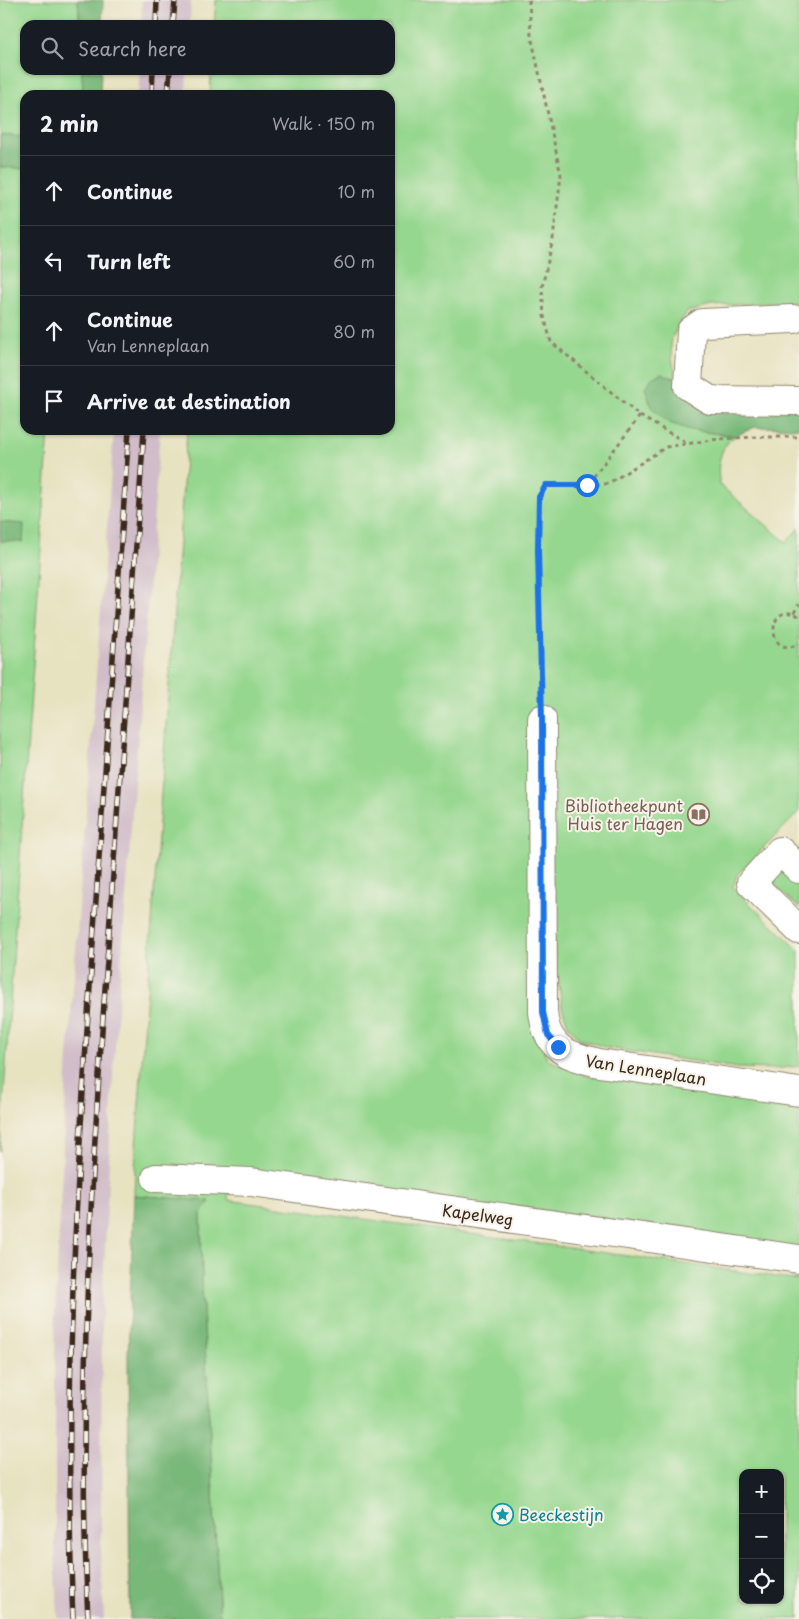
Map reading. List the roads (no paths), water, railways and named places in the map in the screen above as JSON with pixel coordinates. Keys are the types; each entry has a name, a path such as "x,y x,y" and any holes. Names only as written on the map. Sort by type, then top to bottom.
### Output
{"street":[{"path":"793,318 702,323 691,331 688,386 710,400 799,401"},
{"name":"Van Lenneplaan","path":"542,719 543,1012 548,1035 558,1047 571,1056 599,1063 799,1092"},
{"path":"799,869 780,851 750,883 799,930"},
{"name":"Kapelweg","path":"156,1178 251,1182 799,1259"}],"railway":[{"path":"156,20 157,0"},
{"path":"173,20 175,0"},
{"path":"152,90 153,75"},
{"path":"168,90 170,75"},
{"path":"73,1619 70,1535 73,1281 87,1027 129,435"},
{"path":"88,1619 84,1455 87,1290 101,1043 144,435"}],"place":[{"name":"Bibliotheekpunt Huis ter Hagen","path":"699,814"},
{"name":"Beeckestijn","path":"503,1514"}]}
